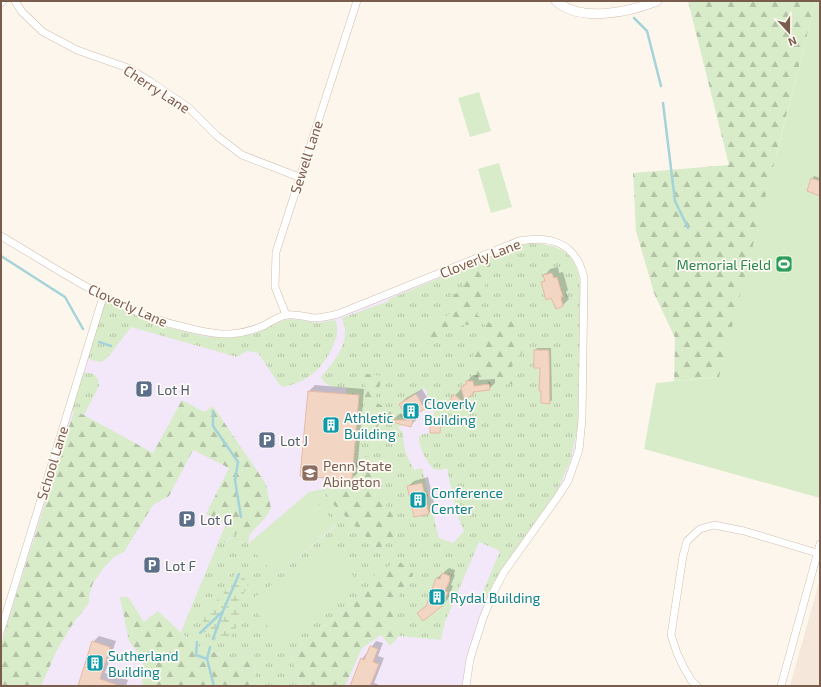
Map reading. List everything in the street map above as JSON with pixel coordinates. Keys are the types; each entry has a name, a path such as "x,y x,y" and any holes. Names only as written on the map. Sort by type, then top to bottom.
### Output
{"main road":[{"path":"556,1 569,9 590,14 617,12 657,1"}],"street":[{"name":"Cherry Lane","path":"15,1 22,12 43,32 77,50 128,68 189,108 217,136 242,155 299,177"},
{"name":"Sewell Lane","path":"286,315 275,287 276,252 357,1"},
{"name":"Cloverly Lane","path":"1,236 103,297 151,318 173,325 211,333 228,334 254,330 276,318 286,315 315,318 338,314 505,246 524,240 543,239 555,241 572,252 582,268 584,278 582,419 578,450 574,465 565,486 504,572 494,591 483,618 470,660 466,686"},
{"name":"School Lane","path":"1,630 103,297"},
{"path":"697,686 691,680 683,666 671,635 683,556 687,541 700,529 714,524 817,552"},
{"path":"781,686 820,544"}],"shaded area":[{"name":"Penn State Abington","path":"449,270 485,334 505,420 582,404 579,450 568,481 504,572 483,618 466,686 1,686 1,630 103,297 151,318 228,334 276,318 326,317"},
{"path":"820,579 820,686 790,686"}],"green space":[{"path":"688,1 816,1 777,151 730,376 674,381 675,338 654,293 636,231 633,173 729,165"},
{"name":"Memorial Field","path":"816,1 820,1 820,498 644,449 656,383 719,377"},
{"path":"479,92 491,131 470,137 458,98"},
{"path":"499,163 512,207 491,213 478,169"},
{"path":"529,243 549,245 564,251 570,256 578,271 580,282 578,427 570,462 556,493 501,570 484,601 479,601 500,551 479,542 445,622 441,640 399,636 393,612 398,602 399,589 410,584 398,560 379,575 369,589 290,654 301,686 255,686 254,649 233,660 193,644 181,632 219,540 225,543 242,529 250,534 248,544 276,576 336,526 309,492 327,488 329,500 380,551 383,540 397,522 385,505 382,490 386,472 370,457 354,455 359,395 346,394 346,388 329,385 323,381 321,377 338,355 344,343 345,328 342,318 389,301 389,299 510,249","holes":["425,388 434,412 432,433 423,434 419,437 419,441 423,454 433,469 441,470 447,468 456,512 464,531 453,543 439,538 422,468 414,470 406,452 403,432 398,428 402,425 405,415 399,404"]},
{"path":"492,258 477,315 493,325 509,313 524,351 512,361 514,384 474,386 471,375 474,348 487,341 485,324 463,325 430,343 419,335 452,312 451,295 465,291 459,271"},
{"path":"105,300 151,323 207,337 234,337 254,334 284,320 292,319 318,323 335,320 337,332 330,352 319,368 302,380 283,387 279,384 258,353 247,351 237,357 131,327 109,356 102,362 91,360 87,357"},
{"path":"82,372 94,374 98,379 99,386 84,415 71,410"},
{"path":"360,373 383,376 374,402 399,412 399,424 379,423 377,430 361,434 365,402 364,393 367,390"},
{"path":"182,400 204,412 213,406 266,484 271,508 266,517 250,534 242,529 224,543 219,540 226,524 206,514 229,468 193,450 169,496 153,505 124,552 114,557 93,583 89,595 89,603 74,622 58,648 41,686 1,686 1,644 74,411 153,453"},
{"path":"354,455 370,457 386,472 382,490 386,505 397,522 396,537 383,541 380,551 329,500 327,488 344,489 352,481"},
{"path":"309,492 336,525 276,576 248,544"},
{"path":"330,543 359,584 278,641 249,601"},
{"path":"398,560 413,574 410,584 399,589 398,602 393,612 399,636 390,646 381,635 362,648 345,686 301,686 290,654 369,589 374,578 376,567 382,571"},
{"path":"236,574 239,574 245,579 248,586 239,602 241,617 231,637 224,641 213,639 208,632 200,633 198,631 208,608 223,595 228,584"},
{"path":"120,597 128,597 144,622 158,611 193,644 233,660 254,649 255,686 142,686 143,659 129,641"}],"building":[{"path":"811,178 820,181 820,196 807,191"},
{"path":"552,273 554,278 557,277 563,297 561,297 563,306 556,309 551,298 546,300 541,282 545,281 543,275"},
{"path":"534,350 549,350 550,404 541,403 541,391 539,391 540,368 534,368"},
{"path":"466,381 473,381 474,386 489,384 490,390 473,392 473,395 471,395 465,402 461,388 466,384"},
{"name":"Athletic Building","path":"308,391 359,395 352,480 300,476"},
{"name":"Cloverly Building","path":"416,394 425,409 407,419 399,404"},
{"path":"454,394 464,403 459,408 449,401"},
{"path":"393,420 413,420 411,427 392,422"},
{"path":"430,421 441,421 440,433 430,433"},
{"name":"Conference Center","path":"422,483 429,514 414,517 407,486"},
{"name":"Rydal Building","path":"442,573 450,576 450,580 445,591 448,592 442,606 423,621 417,613 426,606 436,578 440,579"},
{"name":"Sutherland Building","path":"92,641 110,647 100,679 118,685 117,686 78,686"},
{"path":"370,646 378,649 373,662 379,664 370,686 350,686 361,658 364,660"}],"waterway":[{"path":"634,18 647,31 661,86"},
{"path":"663,103 675,201 688,228"},
{"path":"1,256 65,297 83,329"},
{"path":"99,342 111,346"},
{"path":"213,411 213,426 238,462 235,480 241,517"},
{"path":"213,639 239,574"},
{"path":"200,633 221,613"},
{"path":"197,642 196,655 207,659"},
{"path":"210,647 207,659 214,686"}],"place":[{"name":"Memorial Field","path":"784,264"},
{"name":"Lot H","path":"144,389"},
{"name":"Cloverly Building","path":"411,411"},
{"name":"Athletic Building","path":"331,425"},
{"name":"Lot J","path":"267,440"},
{"name":"Penn State Abington","path":"310,473"},
{"name":"Conference Center","path":"418,500"},
{"name":"Lot G","path":"187,519"},
{"name":"Lot F","path":"152,565"},
{"name":"Rydal Building","path":"437,597"},
{"name":"Sutherland Building","path":"95,663"}]}
